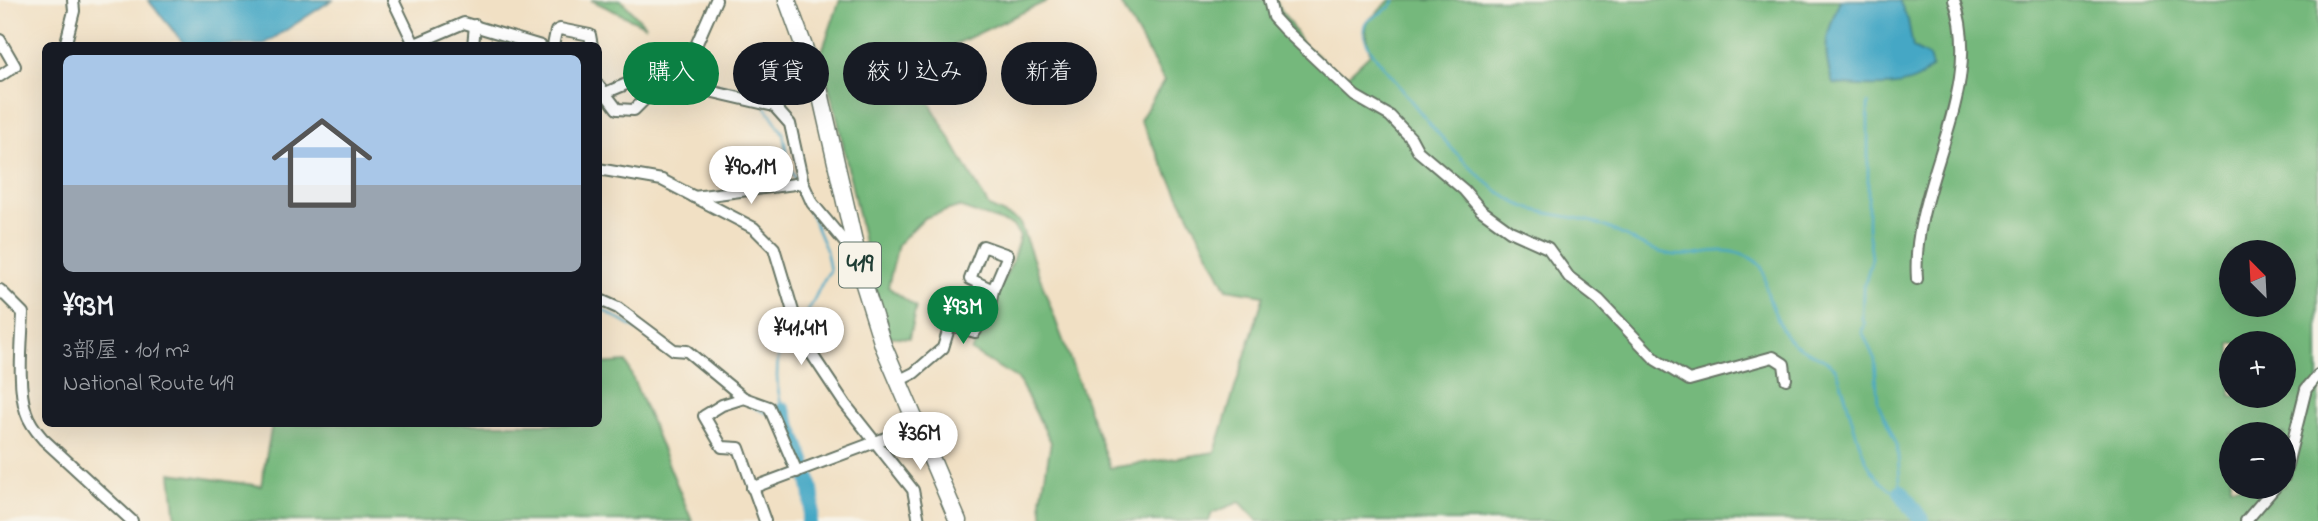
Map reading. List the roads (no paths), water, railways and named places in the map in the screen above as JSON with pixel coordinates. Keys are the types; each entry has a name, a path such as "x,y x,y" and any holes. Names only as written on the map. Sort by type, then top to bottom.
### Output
{"highway":[{"name":"419","path":"787,0 820,88 856,250 883,345 958,521"}],"street":[{"path":"66,42 74,11 73,0"},
{"path":"393,0 414,42"},
{"path":"698,42 716,0"},
{"path":"1269,0 1273,17 1302,47 1328,67 1355,96 1390,116 1411,138 1418,151 1464,190 1481,211 1510,231 1548,248 1569,278 1599,300 1656,360 1689,380 1773,357 1784,364 1786,379"},
{"path":"1917,279 1919,231 1964,58 1962,21 1954,0"},
{"path":"473,42 475,25"},
{"path":"421,42 451,27 475,25 529,42"},
{"path":"554,42 556,31 560,29 590,35 591,42"},
{"path":"0,40 15,66 0,76"},
{"path":"623,84 602,89 617,109 634,110 639,105"},
{"path":"719,93 774,106 790,124 803,183 825,222 847,245 856,250"},
{"path":"602,170 662,180 754,228 774,248 801,338 845,404 878,442 913,490 919,521"},
{"path":"694,197 803,183"},
{"path":"0,290 23,313 23,395 25,411 32,425 43,439 132,521"},
{"path":"898,381 914,373 943,348 950,326 975,332 990,306 993,290"},
{"path":"602,301 618,308 669,347 687,351 744,398 769,407 802,470"},
{"path":"2296,429 2306,389 2318,375"},
{"path":"744,398 722,405 704,416 722,447 739,448 765,521"},
{"path":"752,488 878,442 920,433"},
{"path":"2246,521 2265,499"}],"water":[{"path":"148,0 332,0 268,42 183,42"},
{"path":"1840,0 1899,0 1908,20 1913,48 1929,56 1932,67 1912,81 1900,84 1833,84 1826,51 1831,22"}],"waterway":[{"path":"1395,0 1390,7 1366,22 1364,36 1367,43 1418,110 1470,167 1506,197 1523,206 1595,223 1659,252 1687,255 1725,251 1754,260 1764,272 1769,299 1787,337 1836,369 1866,459 1875,475 1887,486 1901,492"},
{"path":"719,85 733,88"},
{"path":"1868,103 1868,229 1872,258 1863,290 1862,319 1865,324 1862,331 1875,360 1878,403 1897,445 1901,492"},
{"path":"766,107 783,133 789,166 796,181"},
{"path":"799,187 826,250 830,271 800,322"},
{"path":"602,309 641,332"},
{"path":"774,412 783,410 777,377 779,355 788,335 795,327"},
{"path":"663,348 675,355"},
{"path":"751,406 767,413"},
{"path":"783,410 809,481 812,496 809,521"},
{"path":"1901,492 1922,521"}]}
